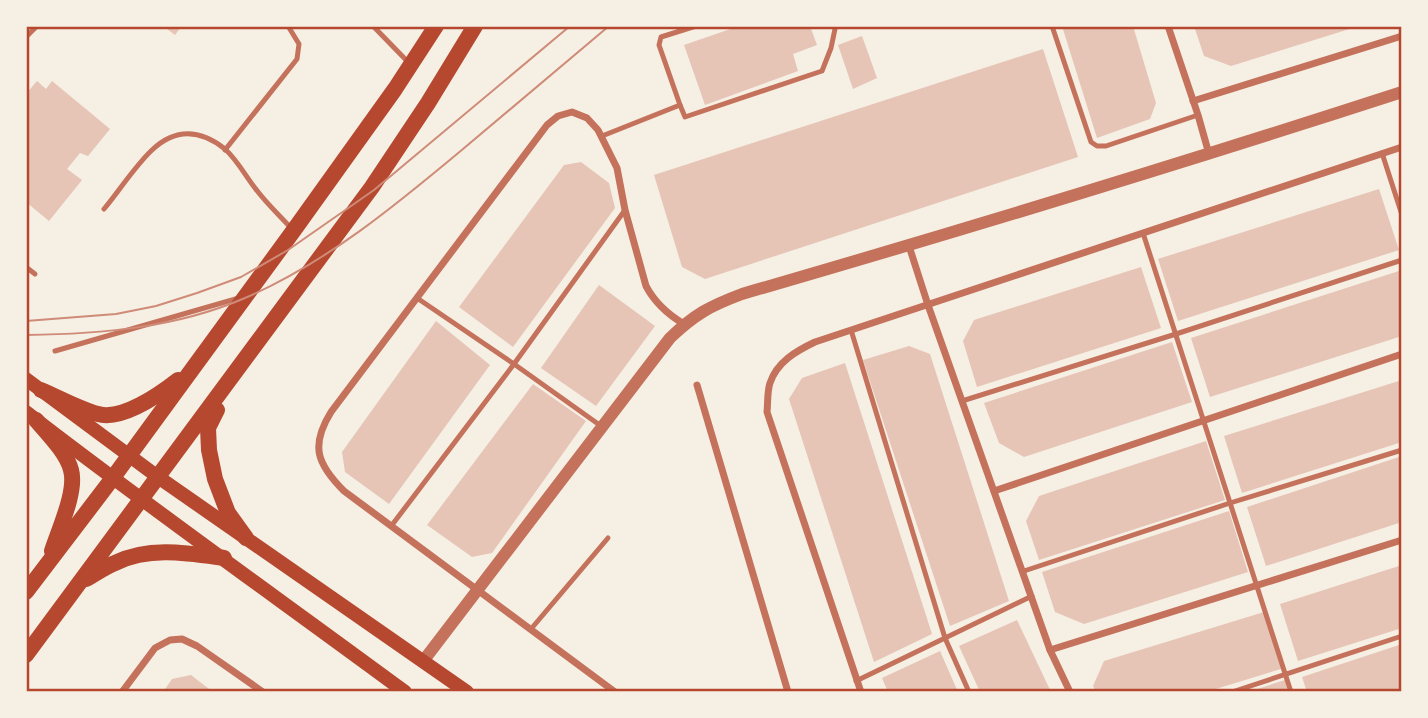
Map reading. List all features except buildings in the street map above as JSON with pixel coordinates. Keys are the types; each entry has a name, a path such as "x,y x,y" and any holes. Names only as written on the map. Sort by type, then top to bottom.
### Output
{"main road":[{"path":"26,655 372,187 429,103 475,26"},
{"path":"26,592 130,456 395,89 430,29"},
{"path":"41,390 100,415 115,414 159,395 192,369"},
{"path":"235,373 208,428 209,450 215,479 228,513 246,538"},
{"path":"26,379 158,477 467,692"},
{"path":"31,416 405,692"},
{"path":"31,416 64,455 71,469 73,485 48,563"},
{"path":"79,584 116,562 138,555 184,552 224,558"}],"street":[{"path":"1168,26 1209,154"},
{"path":"1193,101 1402,36"},
{"path":"424,660 670,338 700,312 742,294 909,246 1402,92"},
{"path":"615,692 344,491 330,476 322,461 318,442 322,426 331,412 547,125 558,116 572,112 587,118 602,136 617,168 625,210 646,286 662,309 684,324"},
{"path":"861,692 767,412 770,384 780,364 798,350 815,342 1402,147"},
{"path":"909,246 1051,650 1070,692"},
{"path":"994,491 1402,354"},
{"path":"697,385 788,692"},
{"path":"1051,650 1402,540"},
{"path":"122,692 155,648 170,640 182,639 197,646 263,692"}],"lane":[{"path":"26,37 37,26"},
{"path":"225,150 297,59 299,44 288,26"},
{"path":"373,26 411,64"},
{"path":"696,26 661,37 659,45 685,117 822,71 831,48 834,26"},
{"path":"1052,26 1091,142 1097,146 1106,146 1198,115"},
{"path":"602,136 680,105"},
{"path":"104,209 151,151 178,134 190,133 210,140 225,150 256,190 293,230"},
{"path":"1382,153 1402,215"},
{"path":"392,525 514,364 625,210"},
{"path":"1143,233 1291,692"},
{"path":"962,401 1402,260"},
{"path":"26,267 34,274"},
{"path":"55,351 245,296"},
{"path":"417,298 602,427"},
{"path":"851,330 945,638 969,692"},
{"path":"1024,571 1402,450"},
{"path":"531,629 608,538"},
{"path":"856,681 1032,596"},
{"path":"1232,692 1402,636"}],"tram line":[{"path":"26,321 116,314 156,306 241,277 288,250 374,190 570,26"},
{"path":"26,335 110,331 165,323 219,308 275,284 332,250 386,212 609,26"}]}
